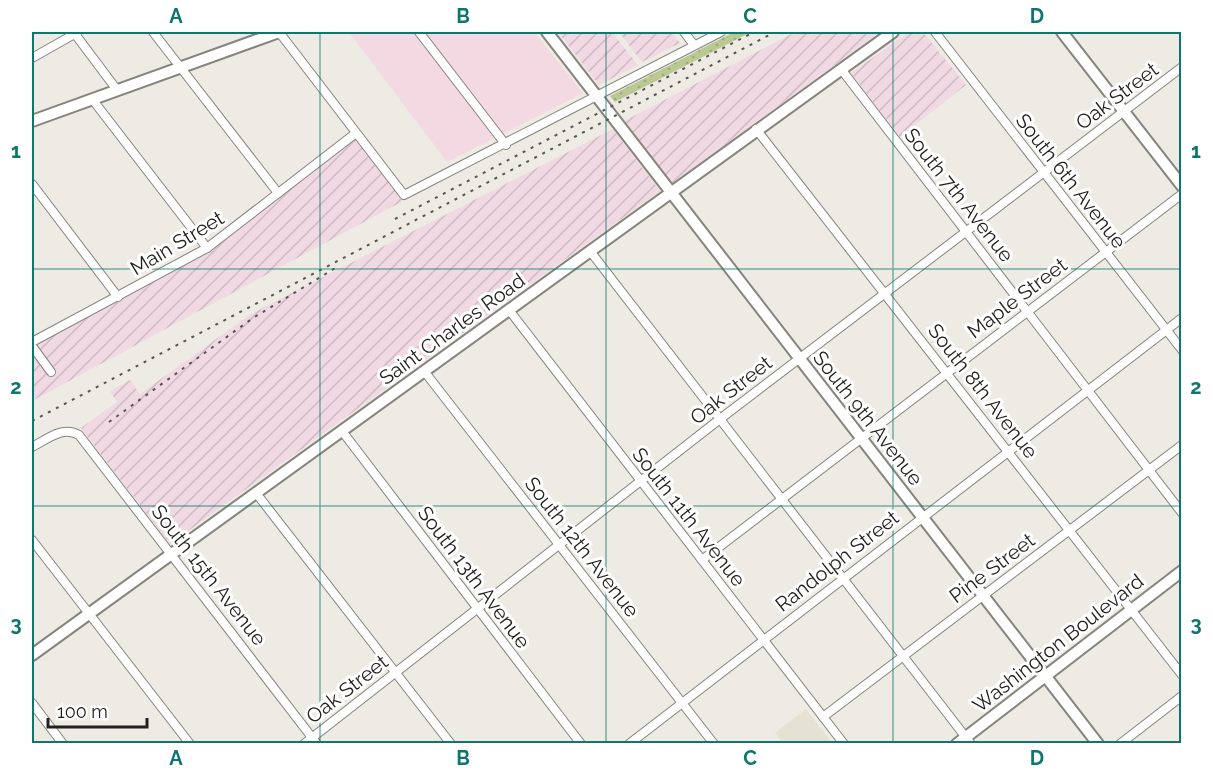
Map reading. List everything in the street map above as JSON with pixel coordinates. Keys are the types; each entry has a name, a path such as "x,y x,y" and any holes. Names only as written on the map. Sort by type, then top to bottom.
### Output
{"street":[{"path":"153,32 278,193"},
{"path":"32,121 279,32 404,195 506,145 720,32"},
{"path":"419,32 506,145"},
{"name":"South 9th Avenue","path":"547,32 1098,744"},
{"path":"684,32 694,45"},
{"name":"Saint Charles Road","path":"32,655 893,32"},
{"name":"South 6th Avenue","path":"935,32 1182,350"},
{"path":"1062,32 1182,186"},
{"path":"32,58 76,33 117,90"},
{"name":"Oak Street","path":"304,744 314,740 396,672 720,419 1182,68"},
{"name":"South 7th Avenue","path":"841,69 1182,513"},
{"path":"92,99 207,248"},
{"name":"South 8th Avenue","path":"756,129 886,292 1182,675"},
{"name":"Main Street","path":"32,342 207,248 356,133"},
{"path":"32,184 118,297"},
{"name":"Maple Street","path":"702,560 1182,194"},
{"path":"590,251 903,656 965,741"},
{"name":"South 11th Avenue","path":"509,310 844,744"},
{"name":"Randolph Street","path":"629,744 842,577 1182,318"},
{"path":"32,346 51,372"},
{"name":"South 12th Avenue","path":"424,371 714,744"},
{"name":"South 15th Avenue","path":"32,447 64,430 72,430 79,435 314,740"},
{"name":"South 13th Avenue","path":"342,431 581,744"},
{"name":"Pine Street","path":"823,717 1182,445"},
{"path":"256,493 451,744"},
{"path":"32,540 190,744"},
{"name":"Washington Boulevard","path":"965,741 1045,675 1182,571"},
{"path":"1120,744 1182,696"},
{"path":"32,703 63,744"}],"shaded area":[{"path":"349,32 534,32 583,93 447,162"},
{"path":"558,32 612,32 638,65 599,85"},
{"path":"619,32 671,32 680,43 642,62"},
{"path":"795,32 880,32 671,184 622,122"},
{"path":"909,32 923,32 966,85 900,137 851,73"},
{"path":"613,129 660,191 170,544 81,428 117,402 110,391 130,380 140,394 251,314"},
{"path":"355,137 403,201 32,401 32,346 201,257"},
{"path":"806,709 832,743 782,743 775,733"}],"green space":[{"path":"734,32 751,32 615,102 610,96"}],"railway":[{"path":"395,219 754,32"},
{"path":"32,421 775,32"},
{"path":"109,422 253,318 337,267"}]}
